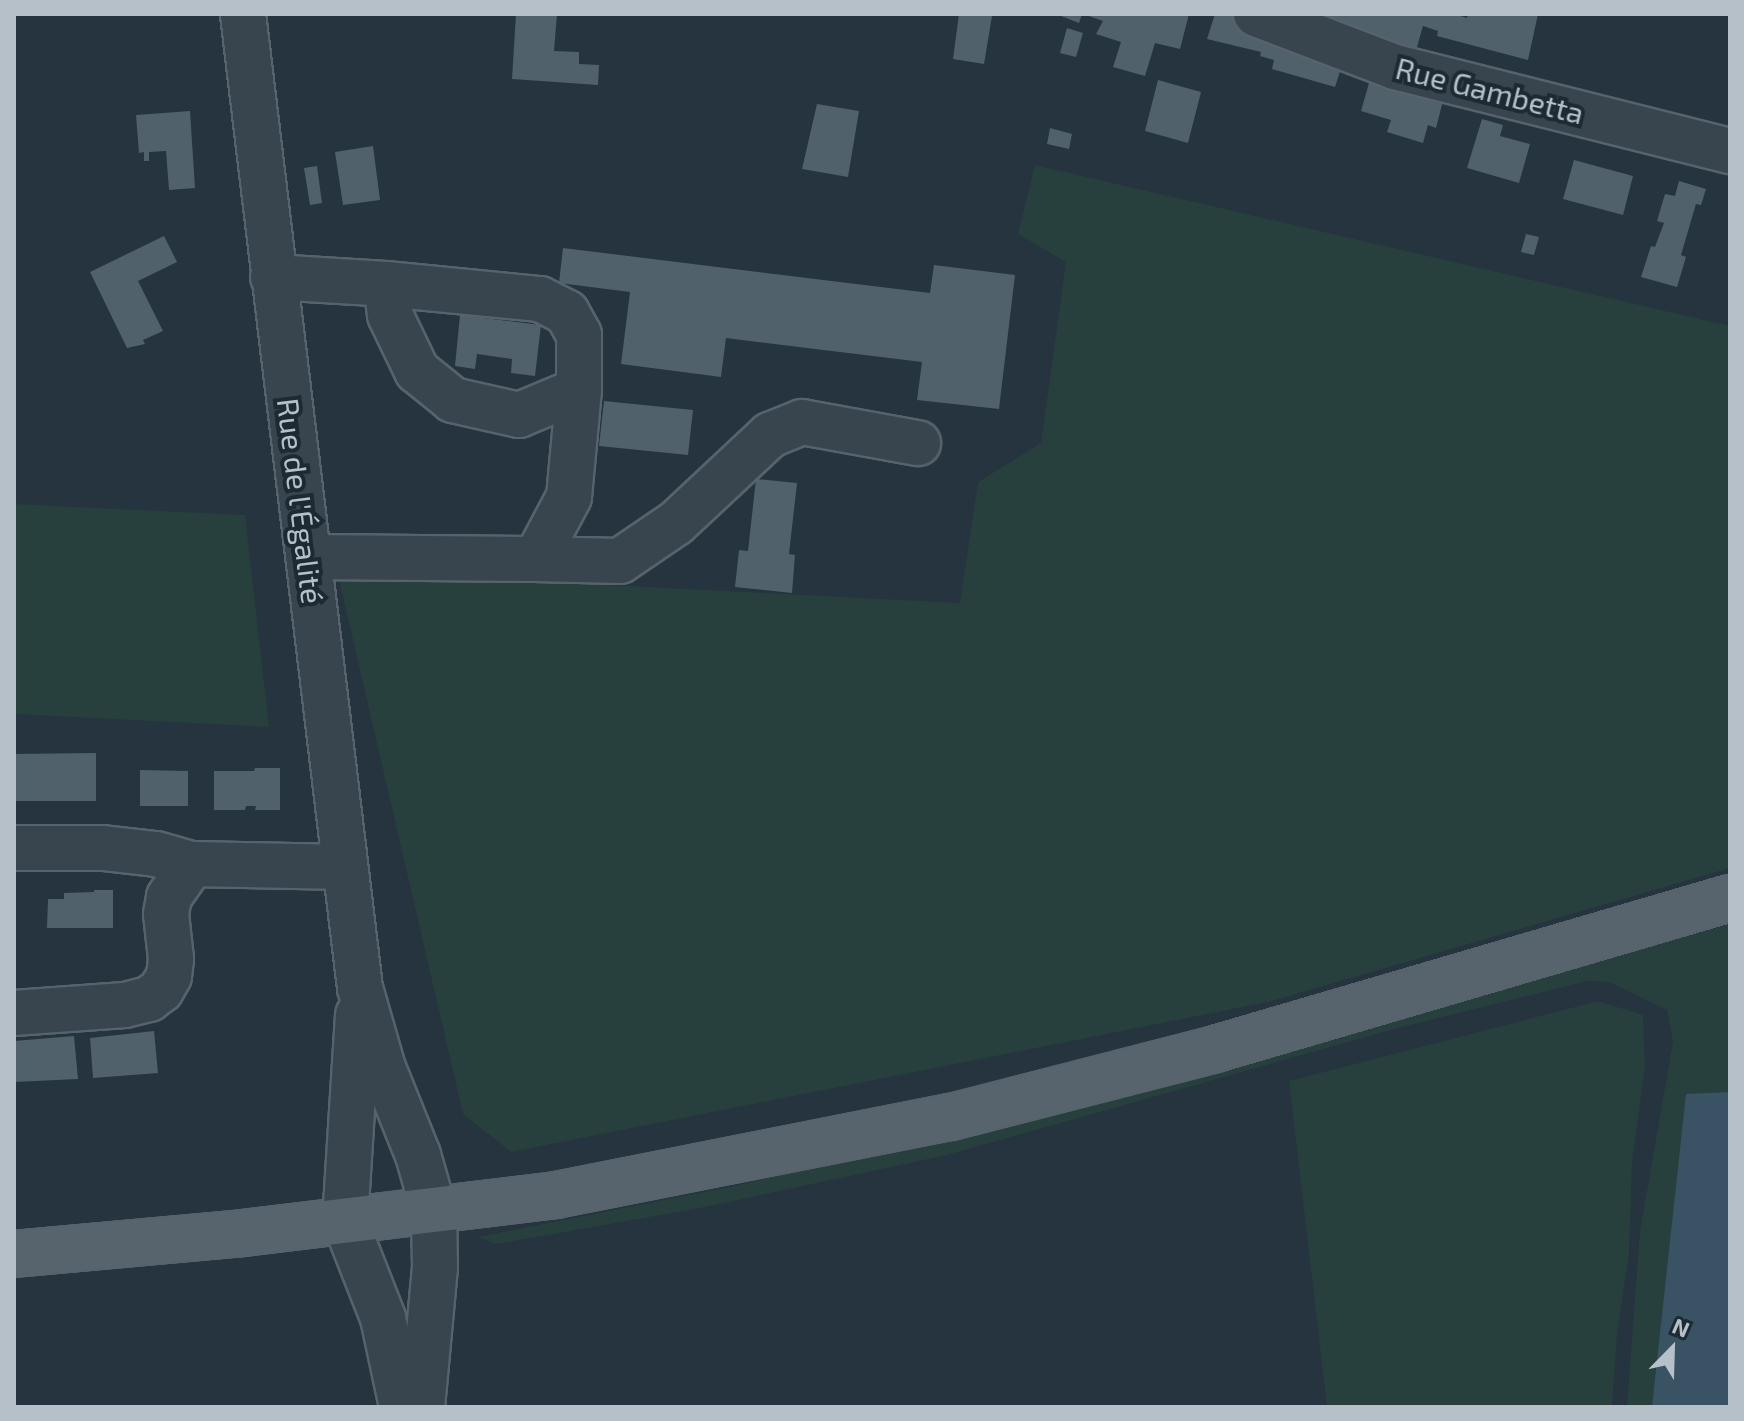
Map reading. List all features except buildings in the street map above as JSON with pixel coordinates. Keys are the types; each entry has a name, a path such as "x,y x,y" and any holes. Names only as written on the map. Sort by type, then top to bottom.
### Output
{"main road":[{"path":"14,1254 345,1221 556,1195 951,1117 1215,1049 1730,898"}],"street":[{"name":"Rue de l'Égalité","path":"243,14 360,988 383,1068 418,1155 434,1211 435,1267 422,1407"},
{"name":"Rue Gambetta","path":"1256,14 1395,67 1730,151"},
{"path":"273,277 540,299 567,313 579,335 579,390 569,497 536,559"},
{"path":"386,284 390,315 417,371 453,400 519,415 579,390"},
{"path":"309,557 620,561 676,523 770,435 802,422 918,443"},
{"path":"14,848 103,848 156,854 192,864 345,867"},
{"path":"14,1013 125,1005 149,999 161,990 169,976 171,959 166,914 169,897 192,864"},
{"name":"Rue de l'Égalité","path":"345,1221 360,988"},
{"path":"345,1221 383,1318 402,1407"}],"green space":[{"path":"1035,165 1730,326 1730,868 1268,1002 511,1152 463,1114 337,571 960,603 978,482 1041,443 1066,262 1018,234"},
{"path":"14,504 245,515 269,727 14,714"},
{"path":"1730,924 1730,1407 1627,1407 1640,1231 1673,1042 1667,1010 1609,982 1588,981 1398,1028 947,1155 700,1208 496,1244 478,1237 739,1185 1096,1099"},
{"path":"1598,1001 1643,1015 1645,1067 1632,1161 1629,1253 1617,1334 1612,1407 1327,1407 1289,1081"}],"water":[{"path":"1730,1092 1730,1407 1652,1407 1686,1094"}]}
